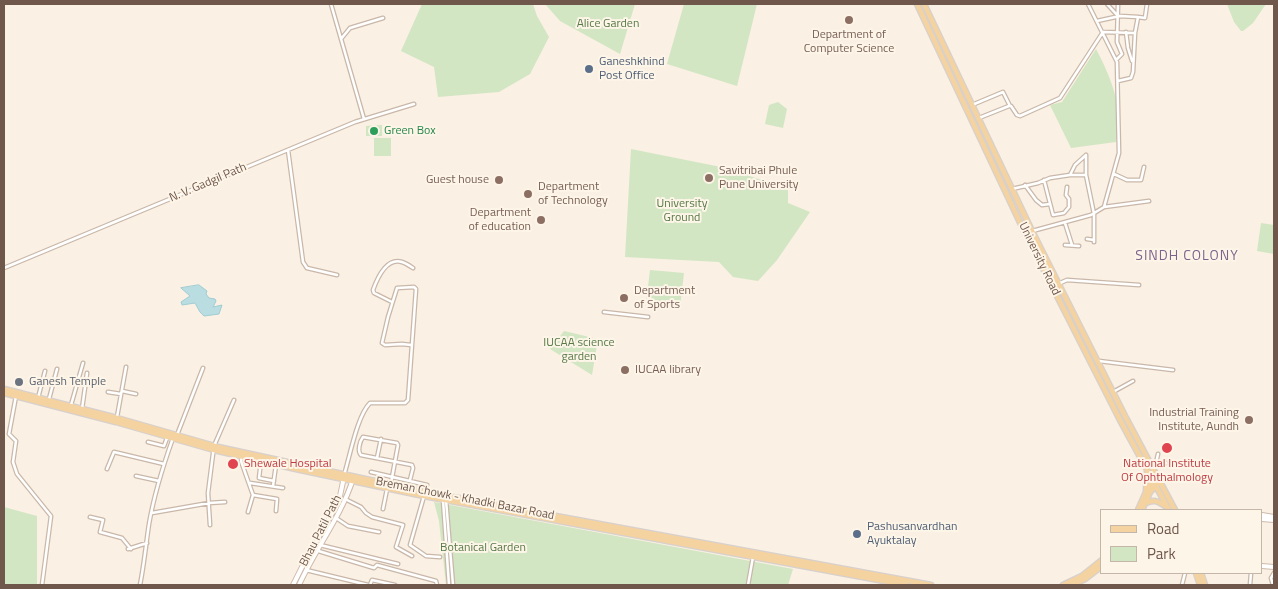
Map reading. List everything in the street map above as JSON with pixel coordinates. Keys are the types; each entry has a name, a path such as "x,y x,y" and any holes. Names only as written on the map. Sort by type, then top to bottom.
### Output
{"main road":[{"name":"University Road","path":"917,4 1025,233 1147,471 1174,509"},
{"name":"University Road","path":"924,4 1032,231 1149,464 1168,509"},
{"name":"Breman Chowk - Khadki Bazar Road","path":"4,389 261,461 344,477"},
{"name":"Breman Chowk - Khadki Bazar Road","path":"4,393 38,398 76,410 117,418 173,436"},
{"name":"Breman Chowk - Khadki Bazar Road","path":"214,448 425,494 906,585"},
{"path":"1146,493 1147,471"},
{"name":"Bhau Patil Path","path":"333,517 344,477"},
{"name":"Bhau Patil Path","path":"293,585 301,568 346,499 353,479"},
{"path":"1138,509 1146,493 1156,482"},
{"path":"1143,509 1156,482"},
{"name":"Breman Chowk - Khadki Bazar Road","path":"425,494 444,500 931,585"},
{"path":"1146,503 1151,500 1157,501 1168,509"},
{"name":"Bhau Patil Path","path":"299,585 314,550 320,545 322,537"},
{"path":"1063,585 1084,578 1100,562"},
{"path":"1072,585 1100,567"}],"street":[{"path":"331,4 364,119"},
{"path":"1088,4 1116,60 1119,88 1119,153 1104,207"},
{"path":"1107,4 1118,16"},
{"path":"1116,60 1122,54 1117,42 1118,4"},
{"path":"1097,21 1118,16 1145,18 1147,4"},
{"path":"1118,81 1130,78 1138,17"},
{"path":"341,39 350,28 383,18"},
{"path":"972,105 1003,92 1010,106 1019,116 1060,98 1103,32"},
{"path":"1103,32 1135,33"},
{"path":"1126,32 1128,48 1133,62"},
{"name":"N. V. Gadgil Path","path":"4,268 364,119 414,104"},
{"path":"979,118 1010,106"},
{"path":"288,150 302,262 306,268 337,275"},
{"path":"1070,174 1075,165 1086,155 1086,174 1094,214 1094,240 1087,239"},
{"path":"1114,174 1127,180 1141,180 1144,167"},
{"path":"1012,189 1024,185 1038,184 1044,180 1070,174 1086,174"},
{"path":"1044,180 1053,215 1064,213 1069,207 1069,199 1066,195 1067,187"},
{"path":"1024,185 1042,205 1050,204"},
{"path":"1025,233 1094,214 1104,207 1150,201"},
{"path":"1065,222 1072,245"},
{"path":"1065,245 1080,246"},
{"path":"392,302 374,293 373,290 380,276 386,266 395,262 402,261 412,268"},
{"path":"1058,284 1067,280 1139,285"},
{"path":"344,477 363,412 370,403 405,403 408,401 416,288 396,289 383,343 385,345 411,345"},
{"path":"604,312 648,317"},
{"path":"1097,361 1173,370"},
{"path":"70,407 83,363"},
{"path":"117,418 126,367"},
{"path":"48,401 57,368"},
{"path":"140,585 159,481 173,436 203,368"},
{"path":"38,398 45,371"},
{"path":"82,410 87,373"},
{"path":"1113,392 1133,381"},
{"path":"108,392 136,394"},
{"path":"17,394 10,434 16,440 14,465 20,479 51,516 42,585"},
{"path":"210,525 210,477 214,448 234,400"},
{"path":"148,442 164,446 173,436"},
{"path":"383,509 392,476 395,462 398,444 381,439 363,437 359,451 361,455 377,458 395,462 413,466 410,480"},
{"path":"377,458 381,439"},
{"path":"107,469 114,452 164,464"},
{"path":"1156,463 1158,454"},
{"path":"242,456 241,461 253,495 248,512"},
{"path":"261,461 258,478 274,481"},
{"path":"1149,464 1163,465 1166,463"},
{"path":"273,486 276,464"},
{"path":"371,472 427,484"},
{"path":"136,476 159,481"},
{"path":"250,483 283,488"},
{"path":"425,494 410,545 426,556 440,557"},
{"path":"253,495 277,498 276,511"},
{"path":"346,499 361,507 372,517 403,525 396,546 412,556"},
{"path":"444,500 453,585"},
{"path":"152,513 209,503 226,502"},
{"path":"90,517 103,520 100,532 122,538 129,549 147,543"},
{"path":"333,517 348,526 379,532"},
{"path":"446,517 449,585"},
{"path":"320,545 398,564"},
{"path":"314,550 374,568 376,565 435,580 437,585"},
{"path":"748,585 753,557"},
{"path":"301,568 369,585 372,580 395,585"},
{"path":"1273,585 1271,578 1274,572"}],"green space":[{"path":"422,4 533,4 537,16 549,37 530,74 499,92 438,97 434,67 401,51"},
{"name":"Alice Garden","path":"545,4 635,4 620,54 560,21"},
{"path":"684,4 757,4 737,86 667,64"},
{"path":"1227,4 1266,4 1253,23 1241,31 1234,22"},
{"path":"1096,49 1115,94 1118,107 1119,131 1116,142 1071,148 1050,105 1062,102"},
{"path":"778,102 787,109 783,128 765,124 769,105"},
{"name":"Green Box","path":"382,125 382,136 366,136 366,126"},
{"path":"374,138 391,138 391,156 374,156"},
{"name":"University Ground","path":"631,149 726,168 788,189 788,203 810,212 777,260 758,281 733,277 719,262 625,257"},
{"path":"1261,223 1274,225 1274,254 1257,251"},
{"path":"650,270 684,273 680,307 646,304"},
{"name":"IUCAA science garden","path":"564,331 598,339 592,375 550,349"},
{"name":"Botanical Garden","path":"434,502 793,569 788,585 446,585 439,521"},
{"path":"4,507 37,516 37,585 4,585"}],"water":[{"path":"199,285 207,291 206,294 209,298 215,299 213,307 222,305 219,314 204,316 195,303 182,305 181,302 190,296 181,288"}],"place":[{"name":"Department of Computer Science","path":"849,20"},
{"name":"Ganeshkhind Post Office","path":"589,69"},
{"name":"Green Box","path":"374,131"},
{"name":"Savitribai Phule Pune University","path":"709,178"},
{"name":"Guest house","path":"499,180"},
{"name":"Department of Technology","path":"528,194"},
{"name":"Department of education","path":"541,220"},
{"name":"Department of Sports","path":"624,298"},
{"name":"IUCAA library","path":"625,370"},
{"name":"Ganesh Temple","path":"19,382"},
{"name":"Industrial Training Institute, Aundh","path":"1249,420"},
{"name":"National Institute Of Ophthalmology","path":"1167,448"},
{"name":"Shewale Hospital","path":"233,464"},
{"name":"Pashusanvardhan Ayuktalay","path":"857,534"}],"district":[{"name":"SINDH COLONY","path":"1187,257"}]}
